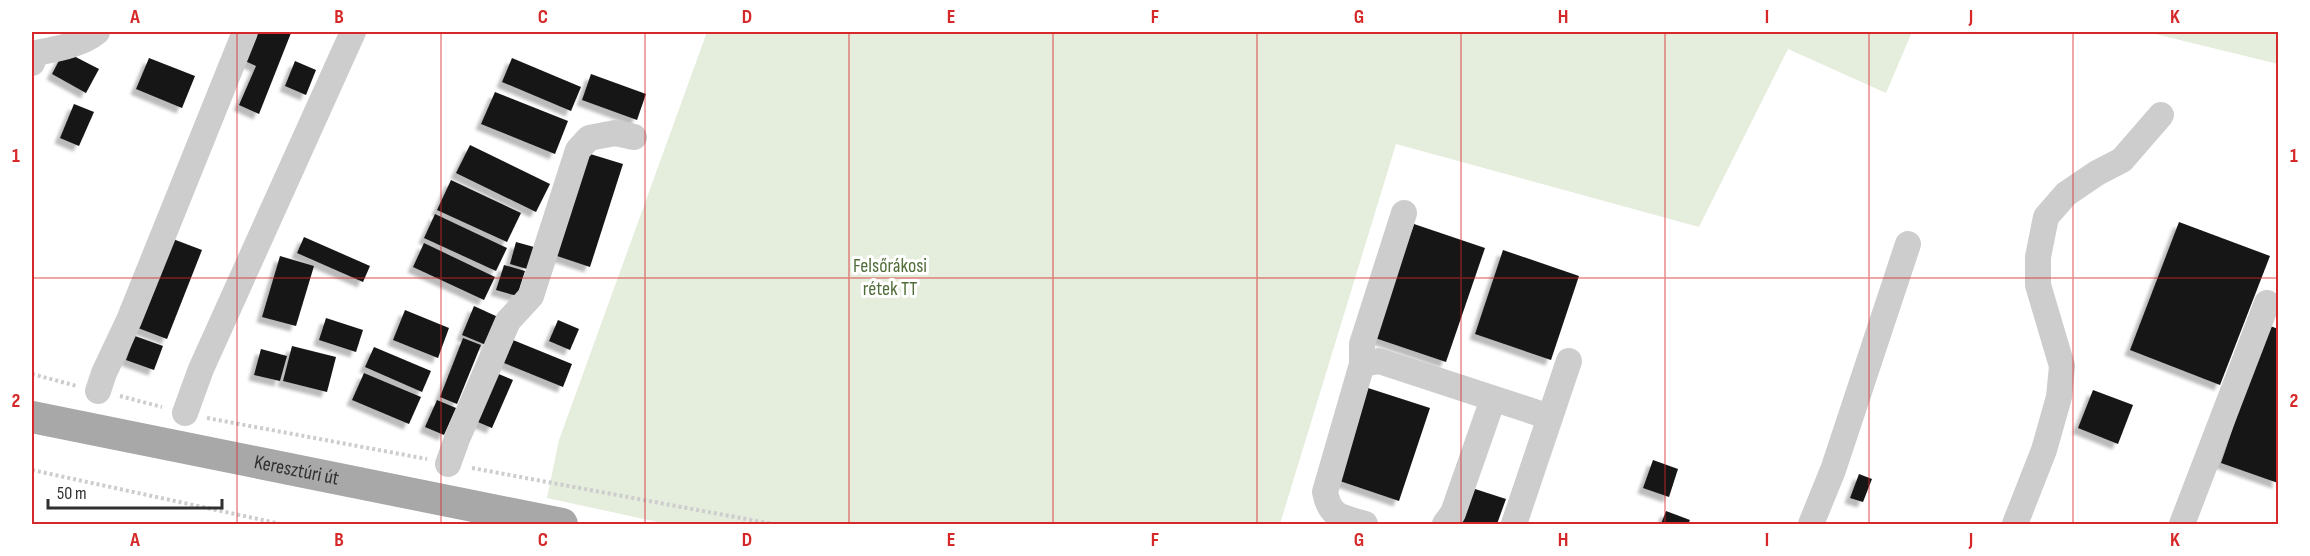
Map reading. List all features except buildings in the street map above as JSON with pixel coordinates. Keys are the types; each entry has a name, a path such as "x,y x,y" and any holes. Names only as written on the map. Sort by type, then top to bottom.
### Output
{"main road":[{"name":"Keresztúri út","path":"32,417 562,525"}],"lane":[{"path":"35,49 62,48 97,32"},
{"path":"98,391 245,32"},
{"path":"185,413 201,369 353,32"},
{"path":"2015,525 2044,450 2059,397 2062,366 2038,285 2038,257 2046,217 2066,194 2122,160 2161,115"},
{"path":"448,464 508,321 531,296 578,150 589,138 615,134 634,137"},
{"path":"1365,525 1336,516 1328,506 1325,492 1362,364 1362,344 1404,213"},
{"path":"1811,525 1833,470 1908,244"},
{"path":"2182,525 2267,303"},
{"path":"1362,364 1379,361 1550,417"},
{"path":"1514,525 1569,361"},
{"path":"1445,525 1453,513 1492,399"}],"path":[{"path":"32,374 185,413 773,525"},
{"path":"32,470 281,525"}],"green space":[{"name":"Felsőrákosi rétek TT","path":"707,32 1912,32 1886,93 1788,49 1699,227 1396,144 1280,524 667,524 547,498 559,440"},
{"path":"2147,32 2278,32 2278,64"}]}
